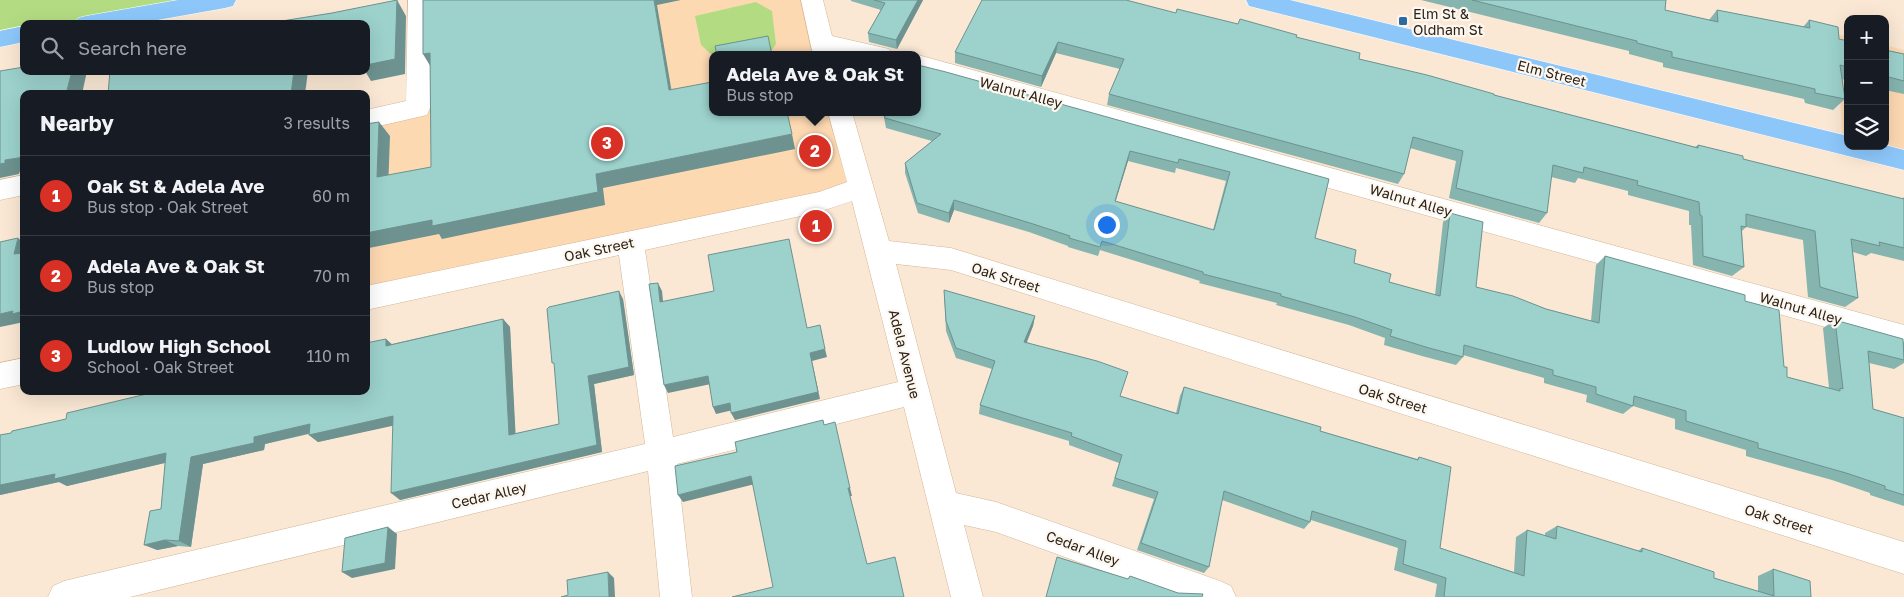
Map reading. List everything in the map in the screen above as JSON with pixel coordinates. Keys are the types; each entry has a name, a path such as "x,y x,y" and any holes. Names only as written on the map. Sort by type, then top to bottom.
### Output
{"main road":[{"path":"109,20 225,0"},
{"name":"Elm Street","path":"1257,0 1284,3 1844,145"},
{"path":"0,38 20,35"},
{"name":"Elm Street","path":"1864,150 1904,160"}],"street":[{"path":"370,119 418,108 419,0"},
{"path":"812,0 823,49 842,51"},
{"name":"Walnut Alley","path":"921,65 1904,337"},
{"name":"Adela Avenue","path":"841,116 879,251 967,597"},
{"path":"0,190 20,186"},
{"name":"Oak Street","path":"370,297 819,202 860,188"},
{"path":"631,242 661,454 676,597"},
{"name":"Oak Street","path":"879,251 951,260 1904,558"},
{"path":"0,376 20,372"},
{"name":"Cedar Alley","path":"64,597 844,410 914,391"},
{"name":"Cedar Alley","path":"944,505 996,516 1220,597"}],"shaded area":[{"path":"419,0 812,0 824,51 709,51 709,116 841,116 860,188 370,297 370,119 418,108"},
{"path":"1836,34 1844,36 1843,145"},
{"path":"1889,46 1904,50 1904,160 1889,149"}],"green space":[{"path":"0,0 225,0 109,20 20,20 20,35 0,39"},
{"path":"756,2 772,11 776,44 771,51 709,52 701,45 695,16"}],"building":[{"path":"397,0 395,59 370,64 370,20 288,20"},
{"path":"423,0 654,0 669,90 709,83 709,116 788,116 792,134 596,174 598,192 432,226 432,220 370,232 370,123 379,122 377,177 431,167 430,53 423,54"},
{"path":"874,0 918,0 896,40 868,33 885,3"},
{"path":"982,0 1126,0 1176,13 1177,9 1238,24 1240,19 1297,35 1296,37 1360,53 1359,59 1427,75 1494,95 1698,148 1698,145 1743,156 1743,159 1904,199 1904,248 1879,242 1880,246 1851,239 1858,298 1820,287 1815,231 1746,214 1746,227 1741,226 1744,267 1703,256 1702,216 1700,215 1699,202 1637,185 1638,181 1584,167 1583,173 1553,165 1547,213 1456,188 1463,151 1413,137 1404,174 1109,94 1124,59 1058,42 1042,76 955,52"},
{"path":"1472,0 1666,0 1665,10 1718,22 1717,10 1810,28 1809,20 1838,27 1839,39 1844,40 1844,66 1840,65 1844,99 1815,93 1815,89 1672,57 1672,52 1637,43 1637,41"},
{"path":"768,36 771,51 716,51 715,46"},
{"path":"1889,51 1904,54 1904,81 1889,77"},
{"path":"921,66 1329,179 1315,238 1356,250 1354,263 1391,274 1389,282 1440,296 1450,213 1483,222 1476,287 1513,296 1546,309 1599,323 1605,256 1745,295 1745,301 1779,310 1784,367 1787,367 1787,377 1840,391 1840,388 1843,389 1835,320 1903,339 1904,360 1868,351 1873,409 1904,418 1904,495 1885,489 1885,486 1846,473 1758,448 1758,443 1686,421 1686,411 1634,396 1633,406 1596,394 1596,387 1553,375 1553,370 1464,345 1463,357 1429,348 1390,336 1392,330 1355,317 1281,296 1281,294 1203,274 1203,272 1102,241 1100,247 1069,238 1070,236 954,200 949,213 917,203 905,163 941,134 885,118 885,116 921,116","holes":["1130,151 1178,163 1179,159 1230,172 1214,230 1115,201"]},
{"path":"20,68 20,75 71,75 67,90 20,90 20,158 5,160 5,163 0,164 0,71"},
{"path":"110,75 293,75 292,90 108,90"},
{"path":"18,238 14,254 20,253 20,312 12,314 13,311 0,314 0,242"},
{"path":"789,239 807,328 820,325 825,349 810,353 818,392 731,413 730,403 713,407 708,376 664,385 649,284 658,283 660,302 714,291 708,255"},
{"path":"944,290 1035,316 1024,342 1097,361 1128,372 1120,396 1178,414 1184,387 1321,427 1320,431 1418,460 1419,457 1451,467 1440,548 1524,576 1527,530 1556,539 1557,526 1642,552 1642,548 1714,572 1714,578 1774,596 1773,569 1810,581 1811,597 1444,597 1446,578 1403,564 1406,541 1312,511 1310,522 1224,491 1209,567 1141,543 1158,492 1115,478 1122,455 1071,436 1072,433 980,405 995,361 956,348 946,321"},
{"path":"619,291 629,367 588,376 597,445 391,493 393,416 309,435 310,424 254,437 254,443 191,457 179,541 165,540 144,545 150,511 161,509 166,453 54,479 55,474 0,485 0,435 11,433 12,431 66,419 67,413 142,395 370,395 370,342 386,339 386,346 503,319 509,435 559,424 547,309"},
{"path":"823,420 824,425 835,422 850,488 848,488 867,564 895,557 904,597 732,597 773,587 751,476 678,495 675,466 737,452 735,442"},
{"path":"388,527 385,563 342,572 345,538"},
{"path":"1057,557 1128,579 1130,576 1178,593 1203,594 1202,597 1046,597"},
{"path":"608,572 609,597 561,597 568,595 567,580"}],"place":[{"name":"Elm St & Oldham St","path":"1403,21"},
{"name":"Ludlow High School","path":"607,143"},
{"name":"Adela Ave & Oak St","path":"815,151"},
{"name":"Oak St & Adela Ave","path":"816,226"}]}
